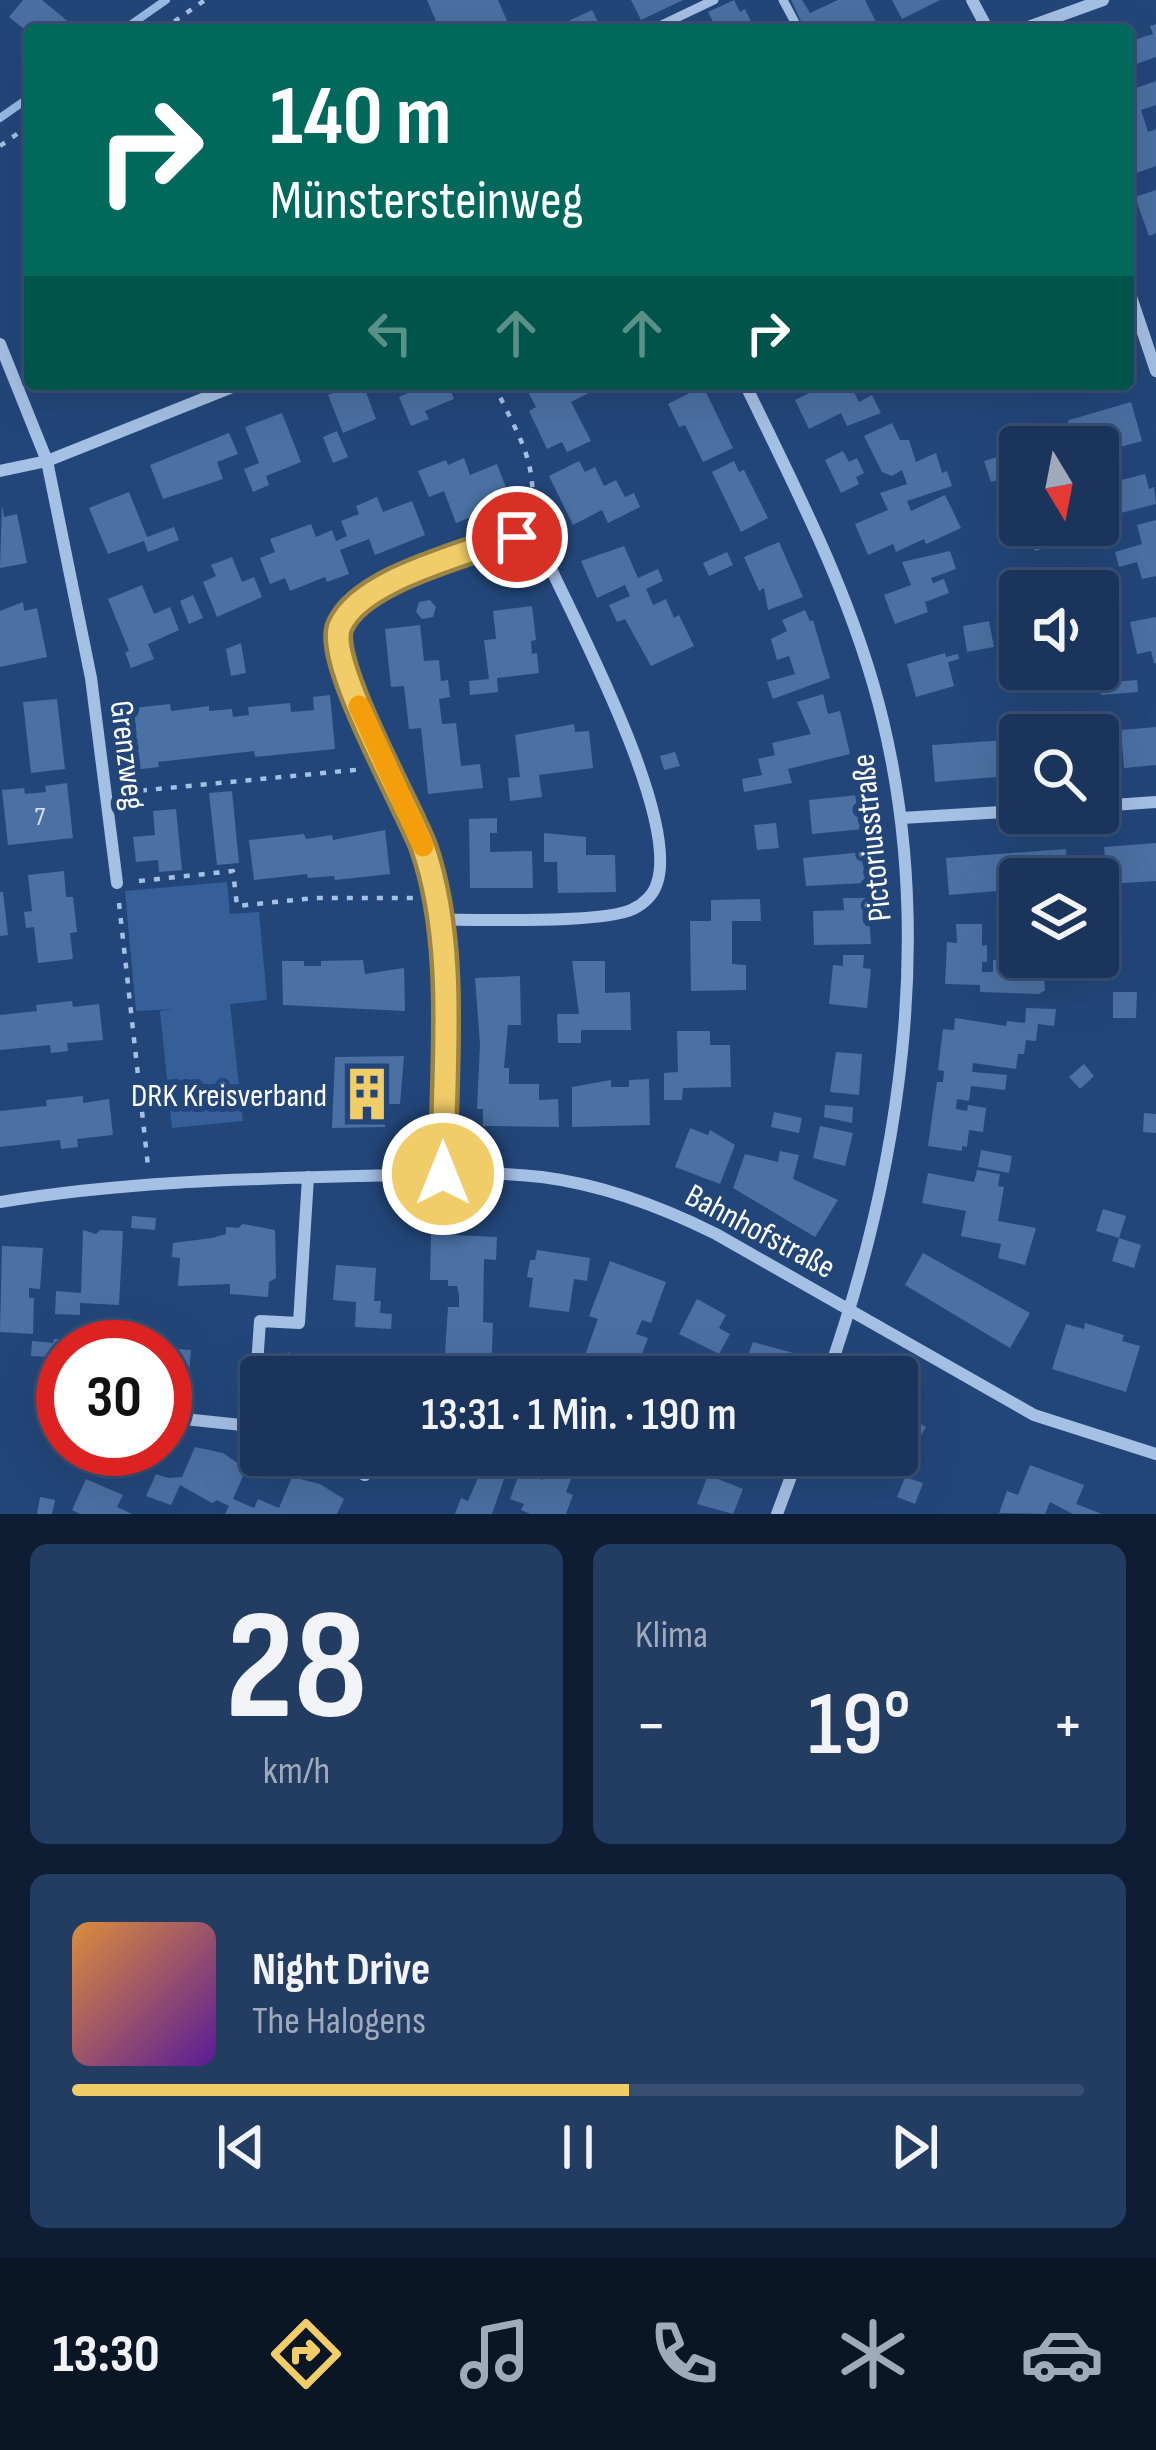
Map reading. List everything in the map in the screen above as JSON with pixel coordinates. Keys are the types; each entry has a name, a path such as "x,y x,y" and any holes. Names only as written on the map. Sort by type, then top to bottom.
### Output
{"street":[{"path":"1042,24 1103,0"},
{"path":"1134,306 1156,370"},
{"name":"Grenzweg","path":"0,344 47,460 92,678 117,883"},
{"path":"0,471 47,460 225,390"},
{"name":"Pictoriusstraße","path":"748,390 809,516 859,642 882,718 901,818 908,1005 888,1151 834,1356"},
{"path":"440,920 614,916 646,901 657,886 657,837 634,754 544,554 527,539 498,541 370,591 338,630 342,668 423,848 437,898 445,976 443,1174"},
{"path":"1119,805 1156,802"},
{"path":"901,818 999,812"},
{"name":"Bahnhofstraße","path":"0,1202 150,1184 443,1174 540,1177 619,1192 668,1210 1034,1415 1156,1454"},
{"path":"259,1356 260,1321 299,1323 308,1178"},
{"path":"192,1420 240,1424"},
{"path":"777,1514 791,1476"}],"lane":[{"path":"664,24 714,0"}],"path":[{"path":"171,24 206,0"},
{"path":"497,390 533,471 535,492 527,539"},
{"path":"108,794 388,766"},
{"path":"150,1184 117,883 233,872 237,906 314,898 437,898"}],"shaded area":[{"path":"227,882 230,914 259,912 267,1000 230,1004 243,1121 172,1128 160,1011 174,1009 136,1011 125,891"}],"building":[{"path":"23,0 42,0 70,23 24,24 24,29 9,17"},
{"path":"427,0 498,0 508,24 437,24"},
{"path":"631,0 683,0 641,20"},
{"path":"734,0 752,24 714,24 708,12"},
{"path":"791,0 802,0 810,13 838,0 865,0 877,24 802,24"},
{"path":"892,0 940,0 902,19"},
{"path":"592,10 599,24 562,24"},
{"path":"1156,24 1156,57 1134,65 1134,40 1153,34 1150,26"},
{"path":"1156,81 1156,105 1141,110 1148,132 1156,129 1156,166 1134,174 1134,89"},
{"path":"1156,190 1156,233 1149,236 1135,197"},
{"path":"365,390 376,419 343,433 328,395"},
{"path":"415,390 450,390 454,399 425,411 429,419 411,426 399,397"},
{"path":"527,390 595,390 571,402 591,441 567,452 562,442 547,449 529,411 536,407"},
{"path":"705,390 733,448 703,462 685,425 679,427 668,404"},
{"path":"815,390 853,390 859,402 872,395 881,413 847,426 841,413 809,429 795,400"},
{"path":"1131,402 1142,441 1119,447 1119,426 1066,426 1069,420"},
{"path":"282,413 301,462 266,476 269,485 253,492 244,469 259,463 245,427"},
{"path":"892,423 900,440 909,440 916,462 936,453 952,486 907,501 911,511 945,495 961,528 926,544 924,539 896,552 893,544 868,555 855,524 888,510 880,493 907,484 902,470 892,476 882,472 864,436"},
{"path":"337,431 348,457 333,463 323,437"},
{"path":"229,433 238,454 217,462 223,479 163,499 150,465"},
{"path":"843,451 849,462 857,458 864,473 856,477 859,484 841,493 825,460"},
{"path":"999,456 999,480 991,482 984,461"},
{"path":"464,458 470,475 497,464 511,501 456,523 444,491 429,497 418,471"},
{"path":"579,461 585,472 595,467 604,486 616,480 625,497 634,493 640,507 608,523 602,510 573,525 549,476"},
{"path":"734,461 739,472 744,470 768,518 741,532 712,472"},
{"path":"1145,474 1149,489 1154,487 1156,504 1119,513 1119,481"},
{"path":"129,492 147,537 174,527 179,540 148,552 144,541 108,554 89,508"},
{"path":"377,497 383,512 412,501 425,535 375,555 369,539 340,550 349,574 327,582 325,577 290,591 285,578 270,584 260,558 275,552 270,539 311,524 316,537 332,530 336,541 347,536 341,521 359,514 356,506"},
{"path":"2,505 4,517 17,514 27,563 0,568"},
{"path":"1156,520 1156,576 1142,579 1137,562 1119,567 1115,552 1142,544 1137,525"},
{"path":"779,542 803,597 768,610 764,588 759,591 744,557"},
{"path":"624,546 638,578 658,569 663,581 646,589 653,605 666,599 694,646 651,666 625,619 617,622 609,605 630,596 625,585 597,598 581,561"},
{"path":"950,551 956,569 931,578 933,583 944,579 949,593 925,602 928,612 895,624 884,595 911,585 902,562"},
{"path":"727,552 733,565 709,576 703,563"},
{"path":"232,557 242,582 254,577 262,597 217,617 203,582 216,576 211,565"},
{"path":"142,585 154,614 170,607 179,630 148,644 154,659 131,668 108,599"},
{"path":"193,595 203,618 189,624 180,601"},
{"path":"430,600 436,607 433,617 422,619 416,612 419,602"},
{"path":"23,602 24,611 37,608 47,657 0,667 0,611"},
{"path":"532,606 536,640 531,641 532,654 537,653 539,673 497,678 498,692 470,695 469,681 489,679 484,640 496,639 493,611"},
{"path":"805,610 813,620 830,678 773,699 767,682 795,674 789,656 777,660 771,639 787,631 782,620"},
{"path":"1156,617 1154,663 1151,651 1137,654 1130,622"},
{"path":"989,621 994,647 967,652 963,626"},
{"path":"420,625 424,661 439,660 441,681 448,680 450,697 439,699 442,724 456,723 461,766 480,764 483,788 428,794 421,728 409,729 404,686 391,687 385,629"},
{"path":"241,643 246,673 231,676 226,649"},
{"path":"945,653 946,657 958,654 959,659 948,662 954,686 916,697 907,664"},
{"path":"1137,680 1138,692 1101,695 1101,690 1119,690 1119,681"},
{"path":"823,694 828,714 840,711 850,754 788,769 792,783 744,792 742,779 762,775 758,759 775,755 772,743 811,734 797,702"},
{"path":"330,695 335,749 255,757 254,751 158,762 159,767 133,770 128,729 136,728 133,708 170,704 171,711 209,706 209,711 232,709 233,717 249,715 248,707 290,703 291,712 314,710 313,697"},
{"path":"57,699 65,769 31,773 23,702"},
{"path":"574,724 575,732 589,731 593,768 539,775 542,797 510,801 508,778 520,777 515,735"},
{"path":"1156,727 1156,765 1124,768 1121,730"},
{"path":"999,740 999,777 935,782 932,745"},
{"path":"675,752 680,766 664,770 660,756"},
{"path":"67,783 73,838 8,845 2,790 46,792 45,786"},
{"path":"232,791 239,863 217,865 209,793"},
{"path":"859,795 863,829 812,834 809,800"},
{"path":"176,809 182,870 159,872 158,860 136,862 133,837 155,835 153,811"},
{"path":"497,818 497,833 490,833 490,852 532,851 533,888 470,888 469,819"},
{"path":"776,823 779,848 757,850 754,825"},
{"path":"385,830 390,874 335,880 334,876 308,878 307,874 254,880 249,840 304,834 306,839 332,835 333,840"},
{"path":"544,833 586,837 586,855 615,855 616,892 558,893 557,862 544,862"},
{"path":"1156,843 1156,881 1119,883 1119,858 1105,858 1104,847"},
{"path":"1066,849 1067,858 999,858 999,891 949,895 946,858"},
{"path":"863,852 868,858 866,883 806,886 803,858"},
{"path":"64,871 77,932 70,933 73,959 38,963 34,927 26,928 24,912 32,911 28,875"},
{"path":"0,892 8,935 0,936"},
{"path":"843,898 868,898 871,944 814,945 813,911 844,910"},
{"path":"760,899 761,921 732,921 732,964 746,965 746,990 691,991 690,921 711,921 711,900"},
{"path":"956,924 982,924 987,962 982,962 982,972 993,972 993,960 999,960 999,978 1044,978 1045,990 1039,994 980,992 980,985 945,984 947,942 957,943"},
{"path":"843,955 864,955 863,968 871,969 867,1008 829,1004 833,965 843,966"},
{"path":"363,960 365,974 404,968 405,1011 283,1005 282,961 321,966 321,961"},
{"path":"572,961 605,961 605,993 630,992 631,1030 581,1030 581,1043 558,1043 557,1014 579,1014"},
{"path":"520,976 521,1025 508,1025 504,1068 509,1068 509,1084 539,1084 539,1100 558,1099 559,1127 483,1126 483,1109 477,1109 480,1044 475,978"},
{"path":"1113,992 1137,992 1136,1018 1113,1018"},
{"path":"72,1001 73,1007 99,1004 103,1040 67,1043 68,1051 51,1053 50,1045 0,1050 0,1015"},
{"path":"1026,1008 1056,1009 1054,1026 1038,1024 1036,1041 1026,1040 1016,1069 973,1063 972,1072 1007,1075 1005,1090 971,1086 969,1101 957,1099 956,1109 986,1108 983,1132 969,1130 962,1151 928,1146 937,1082 943,1082 944,1071 938,1070 943,1029 954,1030 955,1018 1006,1026 1007,1021 1025,1023"},
{"path":"677,1031 710,1031 710,1045 730,1045 731,1087 683,1088 682,1100 664,1100 664,1073 678,1072"},
{"path":"836,1052 862,1054 859,1095 830,1092"},
{"name":"DRK Kreisverband","path":"404,1056 400,1104 384,1104 385,1127 332,1128 335,1057"},
{"path":"1084,1064 1094,1076 1080,1089 1069,1077"},
{"path":"649,1079 650,1125 572,1127 572,1087 611,1080 611,1087 629,1087 629,1080"},
{"path":"83,1096 83,1103 109,1099 113,1135 77,1139 78,1147 61,1149 60,1140 0,1147 0,1111"},
{"path":"825,1105 853,1107 852,1123 824,1117"},
{"path":"774,1112 802,1118 799,1133 771,1127"},
{"path":"1144,1113 1156,1114 1156,1133 1143,1132"},
{"path":"820,1126 853,1133 845,1166 813,1158"},
{"path":"690,1128 708,1135 710,1130 735,1145 720,1184 675,1167"},
{"path":"981,1150 1012,1156 1009,1173 978,1167"},
{"path":"780,1151 799,1155 793,1179 838,1200 815,1237 733,1188 745,1154 778,1162"},
{"path":"977,1170 1000,1174 998,1186 1004,1187 998,1221 1036,1228 1025,1265 998,1258 1001,1244 961,1236 966,1211 922,1203 928,1173 974,1182"},
{"path":"1103,1209 1126,1216 1119,1238 1096,1231"},
{"path":"132,1216 156,1218 155,1230 131,1228"},
{"path":"243,1224 275,1230 276,1278 269,1282 268,1297 230,1294 230,1284 178,1286 180,1258 172,1257 173,1243 212,1238 226,1234 226,1227"},
{"path":"83,1230 96,1234 123,1231 119,1305 80,1303 80,1315 55,1314 56,1291 81,1293"},
{"path":"431,1234 497,1237 496,1260 484,1259 483,1322 493,1323 492,1356 445,1356 448,1307 459,1307 459,1294 457,1286 448,1286 448,1280 430,1280"},
{"path":"1119,1238 1141,1245 1134,1268 1112,1261"},
{"path":"2,1246 43,1248 40,1289 29,1288 29,1298 34,1298 33,1334 0,1332"},
{"path":"537,1250 590,1258 587,1281 574,1279 569,1312 529,1307 533,1278 527,1277"},
{"path":"923,1253 1030,1313 1010,1348 905,1285"},
{"path":"610,1261 666,1282 651,1323 642,1320 636,1334 648,1338 641,1356 585,1356 598,1319 589,1316"},
{"path":"336,1265 376,1268 374,1301 381,1301 380,1313 392,1314 391,1329 355,1327 356,1302 333,1300"},
{"path":"697,1299 726,1315 719,1328 730,1334 719,1354 679,1334"},
{"path":"1085,1323 1124,1335 1122,1341 1140,1346 1126,1392 1052,1369 1066,1324 1084,1329"},
{"path":"753,1342 797,1354 796,1356 748,1356"},
{"path":"195,1447 223,1453 240,1465 243,1476 233,1499 254,1508 258,1499 279,1508 292,1477 320,1484 344,1499 337,1514 225,1514 229,1506 217,1500 212,1503 180,1485 171,1505 146,1496 155,1476 192,1476"},
{"path":"1030,1465 1084,1485 1076,1504 1102,1514 1073,1514 1050,1502 1045,1514 999,1513 1007,1491 1018,1495"},
{"path":"479,1476 504,1479 492,1514 455,1514 461,1498 468,1501"},
{"path":"518,1476 542,1480 544,1476 571,1479 566,1492 573,1495 566,1514 530,1514 521,1510 524,1504 510,1499"},
{"path":"708,1476 743,1489 733,1514 697,1504"},
{"path":"905,1477 923,1483 915,1504 897,1497"},
{"path":"86,1479 123,1495 117,1507 132,1514 72,1510"},
{"path":"40,1497 55,1500 52,1514 37,1514"}],"waterway":[{"path":"132,24 166,0"},
{"path":"0,118 24,101"}],"slow traffic":[{"path":"359,706 423,846"}],"place":[{"name":"DRK Kreisverband","path":"367,1094"}],"route":[{"path":"443,1174 445,976 437,898 423,848 342,668 338,630 370,591 517,537"}]}
